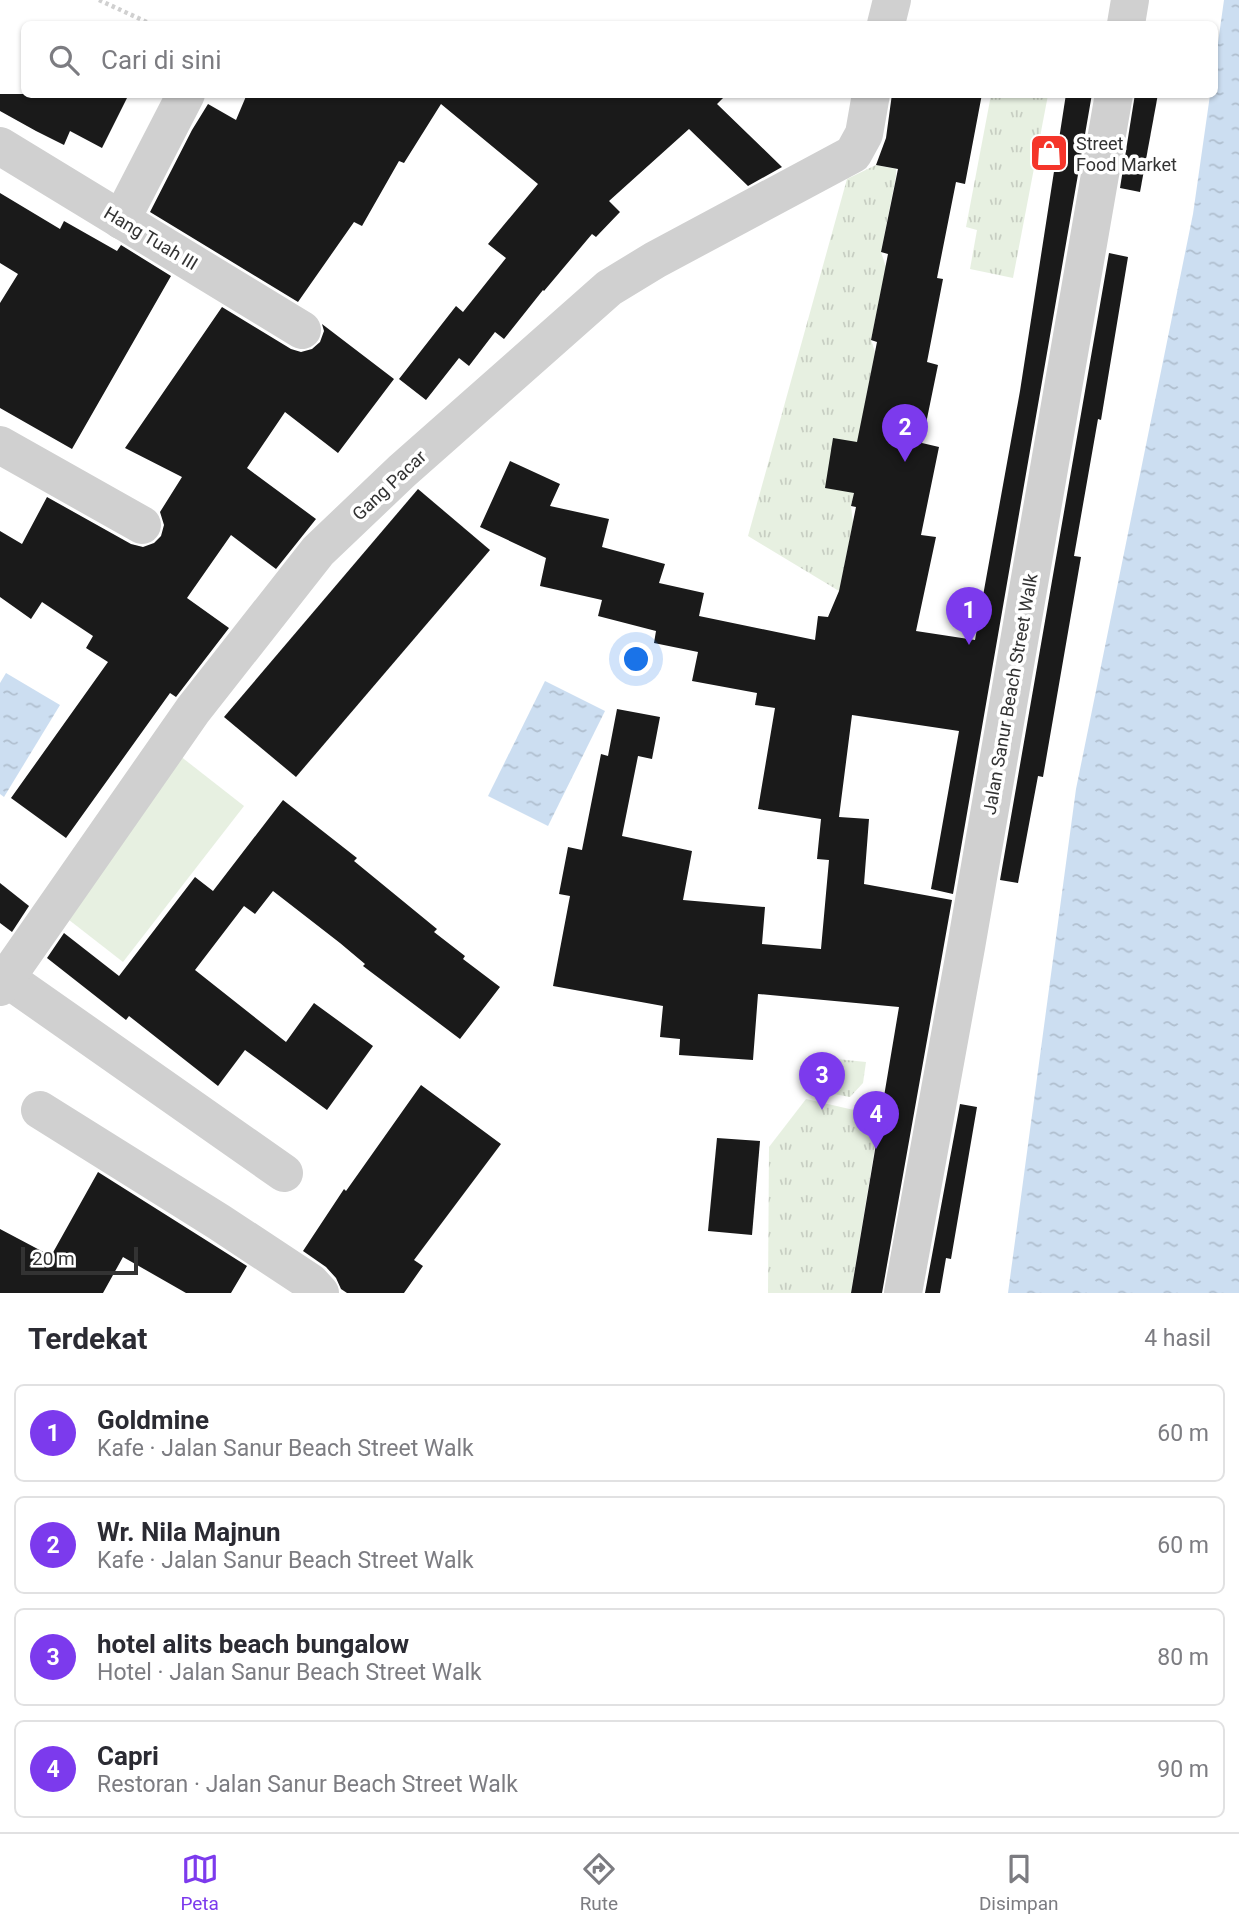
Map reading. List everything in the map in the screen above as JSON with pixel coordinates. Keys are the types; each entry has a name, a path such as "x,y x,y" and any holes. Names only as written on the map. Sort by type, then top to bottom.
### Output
{"street":[{"path":"887,21 891,0"},
{"path":"1126,21 1130,0"},
{"path":"121,220 184,98"},
{"name":"Gang Pacar","path":"3,983 193,710 318,551 422,453 609,288 655,260 853,154 864,134 870,98"},
{"name":"Jalan Sanur Beach Street Walk","path":"903,1293 1113,98"},
{"name":"Hang Tuah III","path":"0,146 302,330"},
{"path":"0,445 142,525"},
{"path":"3,983 284,1172"},
{"path":"40,1110 219,1222 310,1282 320,1293"}],"path":[{"path":"99,0 144,21"}],"green space":[{"path":"990,98 1047,98 1013,278 970,269 977,230 966,227"},
{"path":"876,165 896,169 896,176 881,252 886,267 871,340 875,352 861,424 867,432 851,506 853,523 839,591 748,536 847,179"},
{"path":"175,752 244,806 123,962 55,909"},
{"path":"817,1057 866,1062 863,1083 850,1097 818,1091 812,1081"},
{"path":"806,1099 880,1116 851,1293 768,1293 769,1147"}],"water":[{"path":"1224,0 1239,0 1239,1293 1008,1293 1076,789 1193,214 1210,98 1218,98 1218,43"},
{"path":"6,673 60,705 4,797 0,794 0,683"},
{"path":"545,681 605,711 548,826 488,796"}],"building":[{"path":"0,94 21,94 21,98 127,98 102,148 70,131 64,145 0,111"},
{"path":"245,98 723,98 717,104 782,167 748,186 689,129 609,201 620,212 596,237 592,234 504,339 495,332 469,366 459,358 426,400 399,379 456,306 463,312 506,258 488,244 538,184 441,104 404,163 399,161 362,226 354,222 298,302 150,212 208,104 236,120"},
{"path":"891,98 981,98 965,184 956,182 937,278 943,279 927,362 938,365 922,443 939,447 921,535 936,537 916,631 975,640 1020,391 1065,98 1091,98 953,894 931,889 959,731 852,715 839,817 869,819 864,884 952,900 882,1293 851,1293 899,1007 758,994 753,1060 679,1055 680,1039 660,1037 663,1006 553,986 570,896 559,894 568,847 582,850 601,754 608,756 617,709 660,717 652,759 638,756 622,836 692,851 683,900 765,907 762,944 821,949 829,860 817,859 821,819 758,809 775,708 755,705 757,693 692,681 698,652 654,643 656,631 598,616 602,600 540,586 546,558 480,527 510,461 560,484 550,506 609,519 602,547 665,564 659,583 704,593 699,616 815,640 818,616 828,617 839,591 856,507 851,506 854,493 825,488 833,438 857,442 877,342 871,340 888,254 881,252 898,169 876,165 886,138"},
{"path":"1134,98 1157,98 1140,192 1120,188"},
{"path":"0,193 60,229 64,221 117,251 121,245 171,276 72,449 0,408 0,303 18,274 0,263"},
{"path":"1109,253 1128,257 1101,420 1098,419 1074,556 1081,557 1043,777 1038,776 1018,883 1000,880"},
{"path":"222,307 291,349 301,352 312,349 320,342 324,331 322,324 394,379 338,453 285,412 247,468 316,519 276,569 231,535 187,598 229,628 176,697 170,693 66,838 11,798 108,662 86,648 93,636 42,602 31,619 0,597 0,531 22,544 47,497 131,544 143,547 154,543 161,536 164,525 160,512 182,477 125,448"},
{"path":"418,489 490,550 296,777 224,717"},
{"path":"283,800 357,858 354,861 437,929 434,932 465,956 463,959 500,987 460,1039 363,966 365,964 340,943 273,891 255,914 244,906 195,970 286,1042 314,1003 373,1046 327,1110 245,1050 218,1086 129,1016 126,1020 47,958 64,933 119,976 195,877 213,891"},
{"path":"0,883 29,906 12,932 0,923"},
{"path":"421,1085 501,1144 414,1260 423,1266 404,1293 347,1293 341,1289 326,1267 303,1251 344,1189 346,1191"},
{"path":"960,1104 977,1107 951,1259 946,1258 940,1293 925,1293"},
{"path":"717,1138 760,1141 752,1235 708,1231"},
{"path":"98,1172 247,1266 231,1293 186,1293 123,1257 103,1293 0,1293 0,1229 51,1256"}],"place":[{"name":"Street Food Market","path":"1049,153"},
{"name":"Wr. Nila Majnun","path":"905,462"},
{"name":"Goldmine","path":"969,645"},
{"name":"hotel alits beach bungalow","path":"822,1110"},
{"name":"Capri","path":"876,1149"}]}
